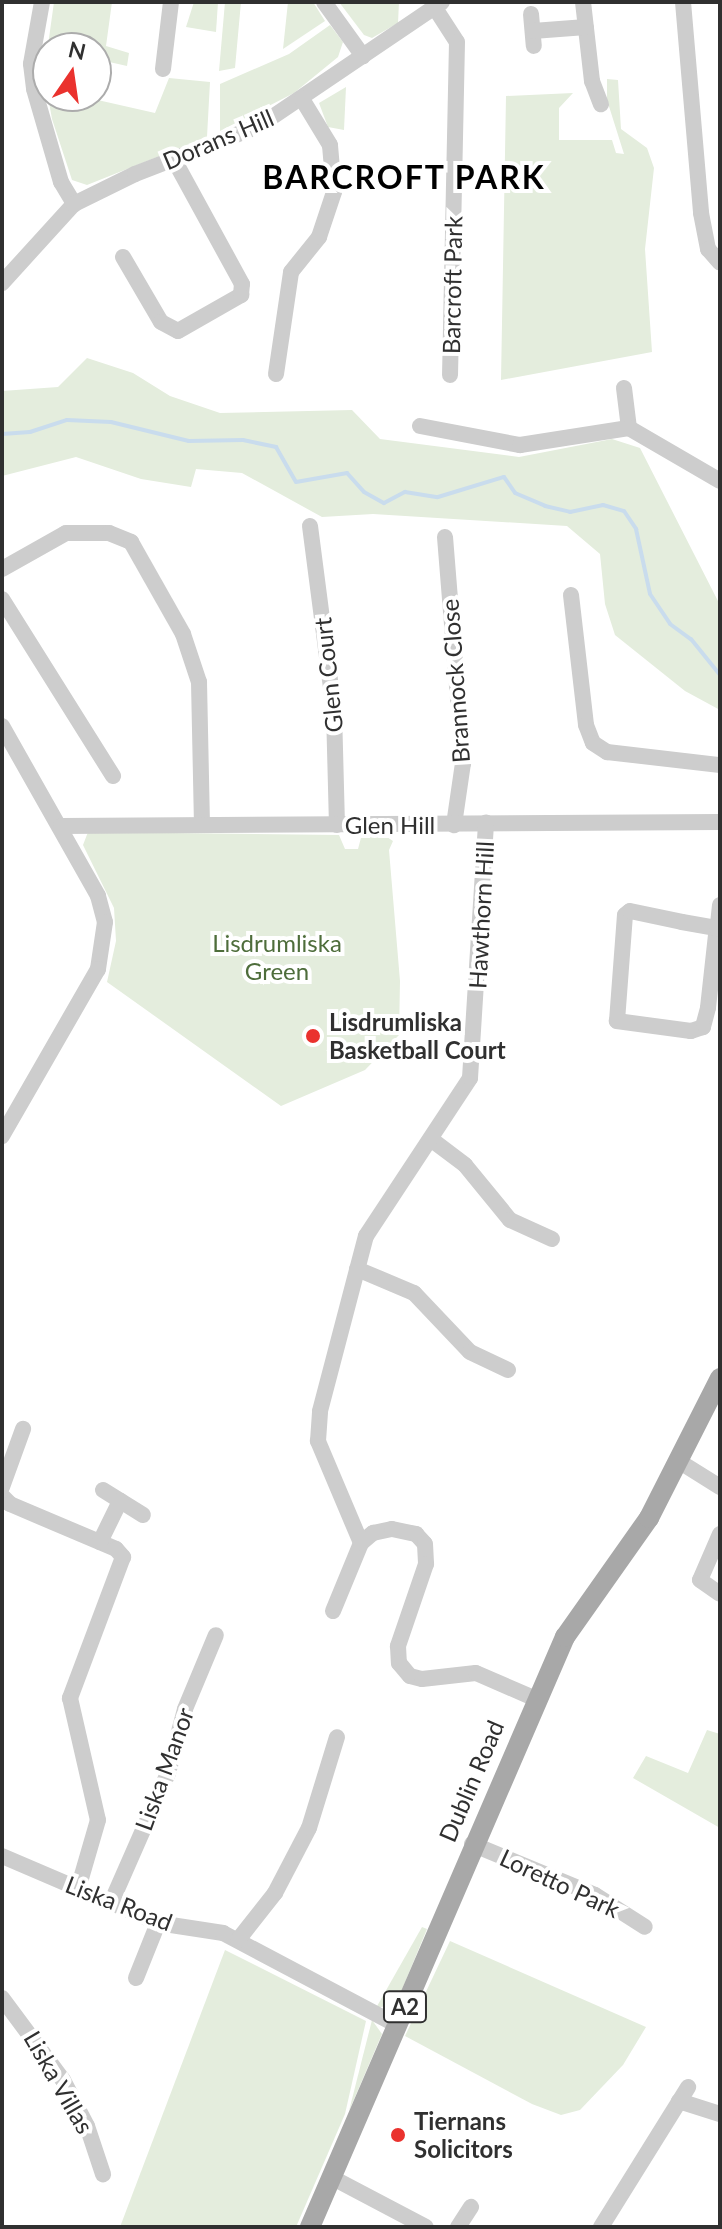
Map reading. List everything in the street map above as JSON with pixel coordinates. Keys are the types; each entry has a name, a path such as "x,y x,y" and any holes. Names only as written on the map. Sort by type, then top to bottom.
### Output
{"main road":[{"name":"Dublin Road","path":"310,2227 472,1844 565,1637 649,1518 720,1378"}],"street":[{"path":"42,2 31,64 34,89 61,182 74,204"},
{"path":"163,69 171,2"},
{"path":"324,2 363,56"},
{"path":"583,2 592,81 601,104"},
{"path":"683,2 701,213 708,249 720,263"},
{"name":"Dorans Hill","path":"2,283 74,204 173,158 244,133 302,99 439,5"},
{"name":"Barcroft Park","path":"439,5 457,42 450,375"},
{"path":"533,30 586,27"},
{"path":"276,374 291,272 319,237 334,192 330,145 302,99"},
{"path":"123,257 161,322 178,331 241,295 242,284 173,158"},
{"path":"624,388 629,428"},
{"path":"420,426 520,445 629,428 720,481"},
{"name":"Glen Court","path":"310,526 334,711 337,825"},
{"path":"2,569 66,533 109,533 131,542 183,634 199,682 202,825"},
{"name":"Brannock Close","path":"445,537 463,763 454,825"},
{"path":"571,595 583,710 593,743 607,752 720,765"},
{"path":"2,599 113,776"},
{"path":"2,726 98,896 105,949 2,1136"},
{"name":"Glen Hill","path":"61,826 720,822"},
{"name":"Hawthorn Hill","path":"361,1543 318,1441 320,1411 357,1269 384,1202 432,1140 470,1078 486,823"},
{"path":"719,928 630,911 625,915 617,1021 691,1031 703,1027 719,928 720,905"},
{"path":"432,1140 465,1165 510,1220 552,1239"},
{"path":"357,1269 414,1293 470,1352 508,1370"},
{"path":"2,1487 8,1446 23,1429"},
{"path":"680,1462 720,1487"},
{"path":"103,1490 143,1515"},
{"path":"2,1496 10,1504 116,1549 123,1566 70,1698 98,1820 78,1889"},
{"path":"100,1542 120,1501"},
{"path":"333,1611 361,1543 373,1533 392,1529 416,1534 425,1544 426,1564 398,1646 399,1663 410,1676 476,1673 536,1699"},
{"path":"720,1534 700,1580 720,1594"},
{"name":"Liska Manor","path":"111,1903 168,1773 185,1709 216,1635"},
{"path":"238,1940 275,1893 309,1828 337,1737"},
{"name":"Loretto Park","path":"472,1844 595,1895 645,1927"},
{"name":"Liska Road","path":"2,1856 158,1923 238,1940 397,2025"},
{"path":"136,1978 158,1923"},
{"name":"Liska Villas","path":"2,1998 63,2080 87,2126 103,2174"},
{"path":"601,2227 683,2094 720,2114"},
{"path":"331,2177 426,2227"},
{"path":"458,2227 471,2207"}],"green space":[{"path":"54,2 112,2 108,32 50,32"},
{"path":"194,2 218,2 216,32 186,27"},
{"path":"225,2 241,2 235,68 219,71"},
{"path":"288,2 313,2 325,21 283,49"},
{"path":"339,2 399,2 398,23 372,38 364,35"},
{"path":"330,25 343,42 338,57 294,93 220,131 220,84 289,54"},
{"path":"112,48 129,53 127,66 112,63"},
{"path":"169,78 210,82 207,137 87,185 72,180 51,112 112,112 112,103 155,113"},
{"path":"607,79 618,80 621,129 647,148 654,168 645,249 652,352 501,380 506,96 573,93 559,108 559,140 612,140 616,153 624,154 607,100"},
{"path":"346,87 344,130 328,127 319,103"},
{"path":"87,358 133,373 170,396 220,413 352,410 380,439 519,457 612,439 640,448 720,605 720,710 685,691 615,635 605,604 600,554 567,526 373,514 322,517 242,473 196,469 191,487 141,479 76,457 2,476 2,391 58,387"},
{"name":"Lisdrumliska Green","path":"88,832 339,835 345,849 358,849 362,834 384,835 393,841 389,850 400,981 399,1035 365,1070 281,1106 107,982 116,941 114,908 83,845"},
{"path":"707,1730 720,1734 720,1828 633,1778 646,1756 688,1773"},
{"path":"422,1927 427,1929 396,2004 376,2008"},
{"path":"450,1941 646,2027 623,2065 580,2110 561,2115 532,2104 405,2036"},
{"path":"225,1950 366,2021 345,2114 296,2227 120,2227"},
{"path":"372,2020 382,2034 349,2111"}],"waterway":[{"path":"2,434 30,432 67,420 111,422 189,441 243,440 276,447 296,482 347,473 364,492 384,503 405,492 438,497 504,477 515,493 545,506 570,512 603,505 624,511 636,529 650,594 670,624 691,639 720,675"}],"place":[{"name":"Lisdrumliska Basketball Court","path":"313,1036"},
{"name":"Tiernans Solicitors","path":"398,2135"}],"district":[{"name":"BARCROFT PARK","path":"404,177"}]}
